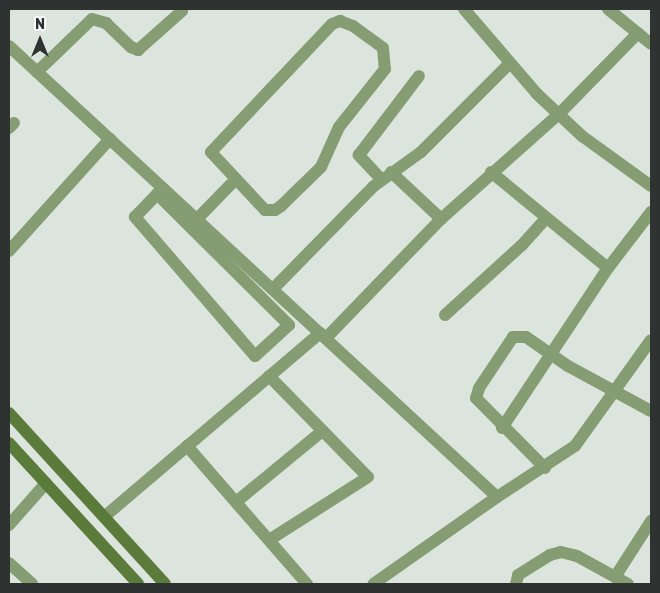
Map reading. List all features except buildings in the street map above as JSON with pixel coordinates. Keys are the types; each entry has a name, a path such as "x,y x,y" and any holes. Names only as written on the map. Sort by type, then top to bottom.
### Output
{"street":[{"path":"37,72 88,21 100,14 138,50 182,9"},
{"path":"464,9 509,64 582,136 651,186"},
{"path":"608,9 651,44"},
{"path":"340,21 353,26 383,48 386,57 385,69 339,126 321,167 282,206 275,210 265,210 236,180 211,152 332,24 340,21"},
{"path":"104,517 269,376 323,335 441,218 559,114 638,33"},
{"path":"9,46 110,139 160,191 226,253 272,289 497,497"},
{"path":"272,289 386,176 421,152 509,64"},
{"path":"419,76 359,155 441,218"},
{"path":"9,251 110,139"},
{"path":"491,172 608,268"},
{"path":"198,219 236,180"},
{"path":"160,191 198,219 289,325 255,356 135,217 160,191"},
{"path":"502,428 608,268 651,212"},
{"path":"445,315 522,245 546,218"},
{"path":"545,468 478,403 476,394 505,347 519,336 651,411"},
{"path":"373,584 497,497 545,468 575,446 616,392 651,340"},
{"path":"269,376 368,478 269,540"},
{"path":"9,413 165,584"},
{"path":"236,502 322,431"},
{"path":"9,443 138,584"},
{"path":"187,446 307,584"},
{"path":"9,525 46,483"},
{"path":"615,577 651,521"},
{"path":"516,584 518,575 550,554 561,552 578,556 628,584"},
{"path":"9,563 32,584"}]}
